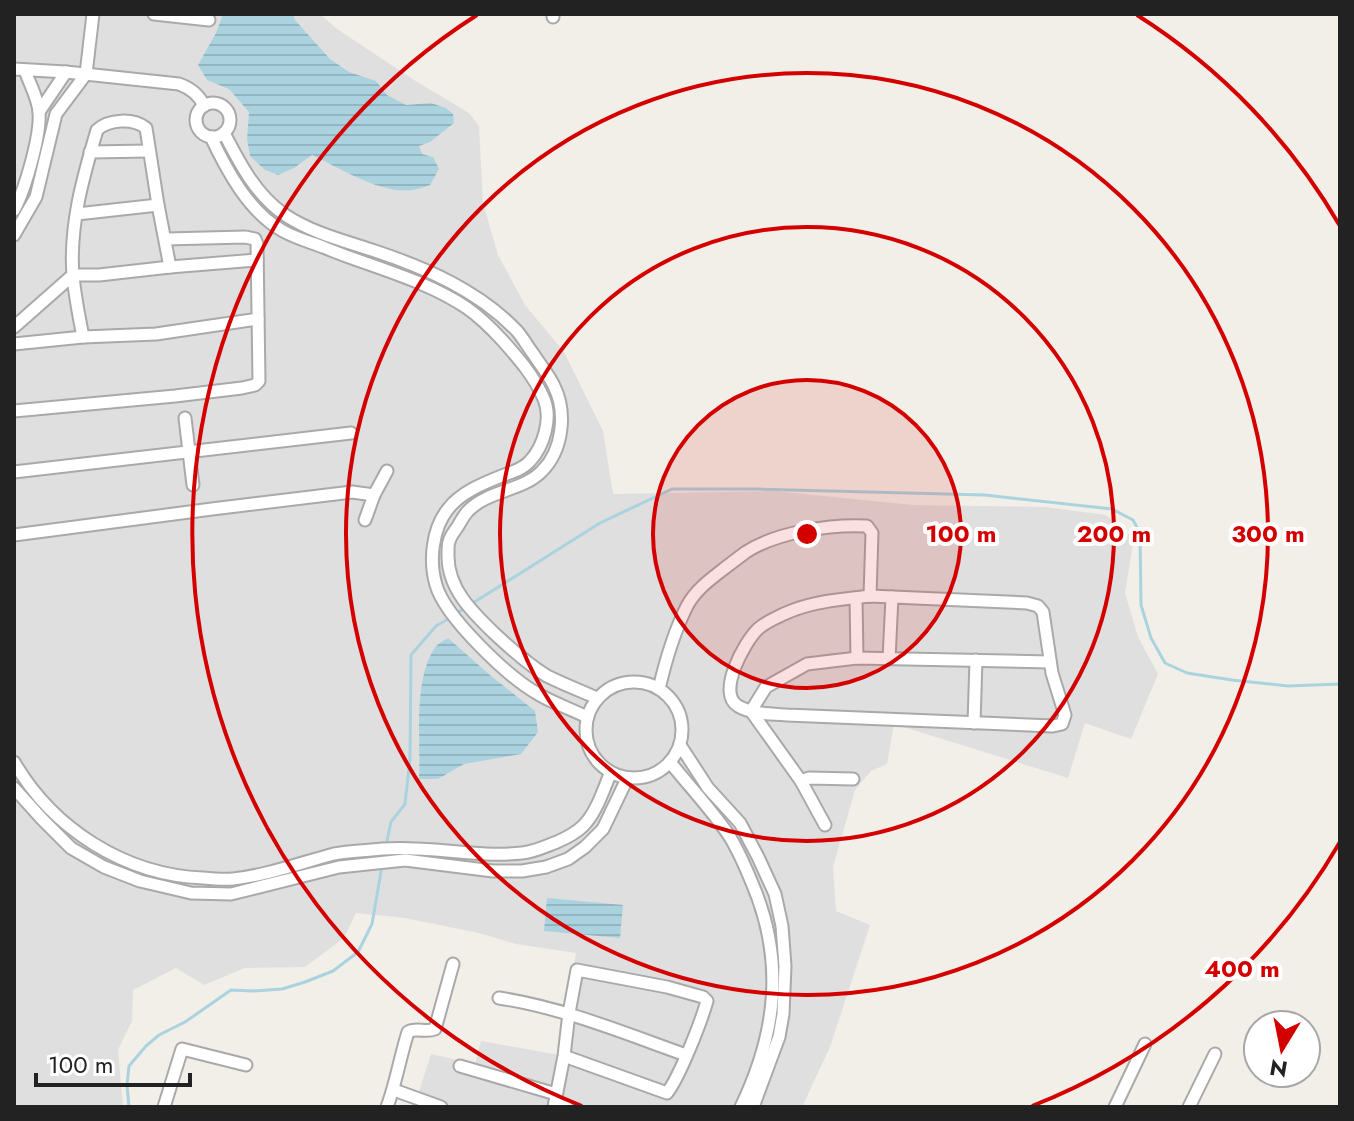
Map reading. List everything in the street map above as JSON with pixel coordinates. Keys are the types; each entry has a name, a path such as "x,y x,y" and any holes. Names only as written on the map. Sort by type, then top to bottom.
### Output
{"street":[{"path":"14,235 36,197 56,114 86,74 93,14"},
{"path":"154,14 209,20"},
{"path":"39,112 19,69 179,84 189,88 204,106"},
{"path":"14,210 29,171 39,112 66,72"},
{"path":"211,137 224,133 230,119 227,110 214,103 198,112 196,121 199,130 211,137 233,180 260,212 283,231 444,294 470,310 526,366 546,403 548,419 543,439 529,463 472,489 448,509 435,535 432,561 436,585 456,619 495,660 537,693 587,717"},
{"path":"83,337 73,275 73,241 81,182 97,130 103,124 112,121 144,125 170,267"},
{"path":"224,133 243,170 264,197 283,214 301,225 409,263 461,288 518,331 548,373 560,400 562,414 555,452 541,474 498,492 467,511 448,543 447,567 459,595 509,648 546,675 597,698"},
{"path":"90,152 149,151"},
{"path":"77,214 158,205"},
{"path":"14,411 175,396 255,385 259,381 257,244 253,237 166,239"},
{"path":"14,327 73,275 257,260"},
{"path":"14,344 156,334 258,319"},
{"path":"185,418 193,485"},
{"path":"14,472 351,433"},
{"path":"365,520 387,471"},
{"path":"14,529 14,535 352,492 374,495"},
{"path":"659,689 664,665 688,605 704,584 749,550 784,536 821,528 867,526 872,533 870,596"},
{"path":"889,659 892,597"},
{"path":"892,597 1038,606 1043,612 1050,662 1065,715 1062,724 787,715 736,706 729,686 734,668 758,629 791,611 834,600 892,597"},
{"path":"856,598 857,658"},
{"path":"751,711 766,687 807,664 857,658 1050,662"},
{"path":"974,723 976,660"},
{"path":"628,682 650,684 668,695 680,714 682,724 680,745 670,762 652,775 627,779 598,763 591,753 585,729 587,717 597,698 608,689 628,682"},
{"path":"751,711 801,781 825,825"},
{"path":"680,745 708,788 740,823 775,894 782,926 785,966 783,1014 779,1037 753,1107"},
{"path":"14,762 24,779 56,816 89,842 116,857 144,869 183,877 230,879 266,874 337,854 405,847 525,853 565,838 582,827 598,803 611,772"},
{"path":"670,762 728,834 759,899 768,928 774,966 773,999 767,1034 750,1089 741,1107"},
{"path":"801,781 809,778 853,779"},
{"path":"14,788 71,848 104,867 140,881 191,893 231,894 339,867 405,860 493,871 546,867 568,859 603,829 627,779"},
{"path":"387,1107 408,1032 435,1029 453,964"},
{"path":"555,1101 577,970 667,987 703,997 708,1002 667,1093 564,1056"},
{"path":"499,998 569,1013 686,1055"},
{"path":"1115,1107 1145,1044"},
{"path":"164,1107 182,1049 246,1065"},
{"path":"1189,1107 1215,1054"},
{"path":"460,1066 567,1107"},
{"path":"394,1090 441,1107"}],"shaded area":[{"path":"14,14 320,14 337,29 469,113 479,126 483,203 498,255 525,305 564,352 603,431 613,494 773,491 913,505 1045,507 1106,515 1134,538 1125,593 1138,637 1158,674 1131,739 1085,723 1068,778 894,724 887,764 871,771 855,790 833,867 836,911 870,925 830,1047 802,1107 414,1107 431,1054 475,1064 481,1041 559,1055 576,953 516,944 405,918 356,913 344,938 305,967 245,968 204,985 176,968 133,990 132,1021 118,1050 123,1107 14,1107"}],"water":[{"path":"223,14 293,14 330,59 349,72 376,81 387,95 406,105 431,103 446,108 453,114 454,123 430,142 419,146 422,154 433,157 439,169 430,185 412,190 387,188 360,179 312,155 278,175 265,170 250,156 247,139 249,112 229,89 207,80 198,65"},
{"path":"448,638 535,711 538,732 521,754 464,764 438,779 419,779 419,712 423,678 434,649"},
{"path":"547,898 623,905 620,938 544,931"}],"waterway":[{"path":"457,613 600,523 672,489 985,495 1112,509 1133,520 1140,533 1141,605 1151,638 1165,663 1187,673 1232,680 1288,686 1340,684"},
{"path":"383,859 391,822 405,804 410,759 411,655 436,626 450,618"},
{"path":"129,1107 129,1066 159,1035 185,1022 231,990 282,989 333,971 358,952 372,924 382,866"}]}
